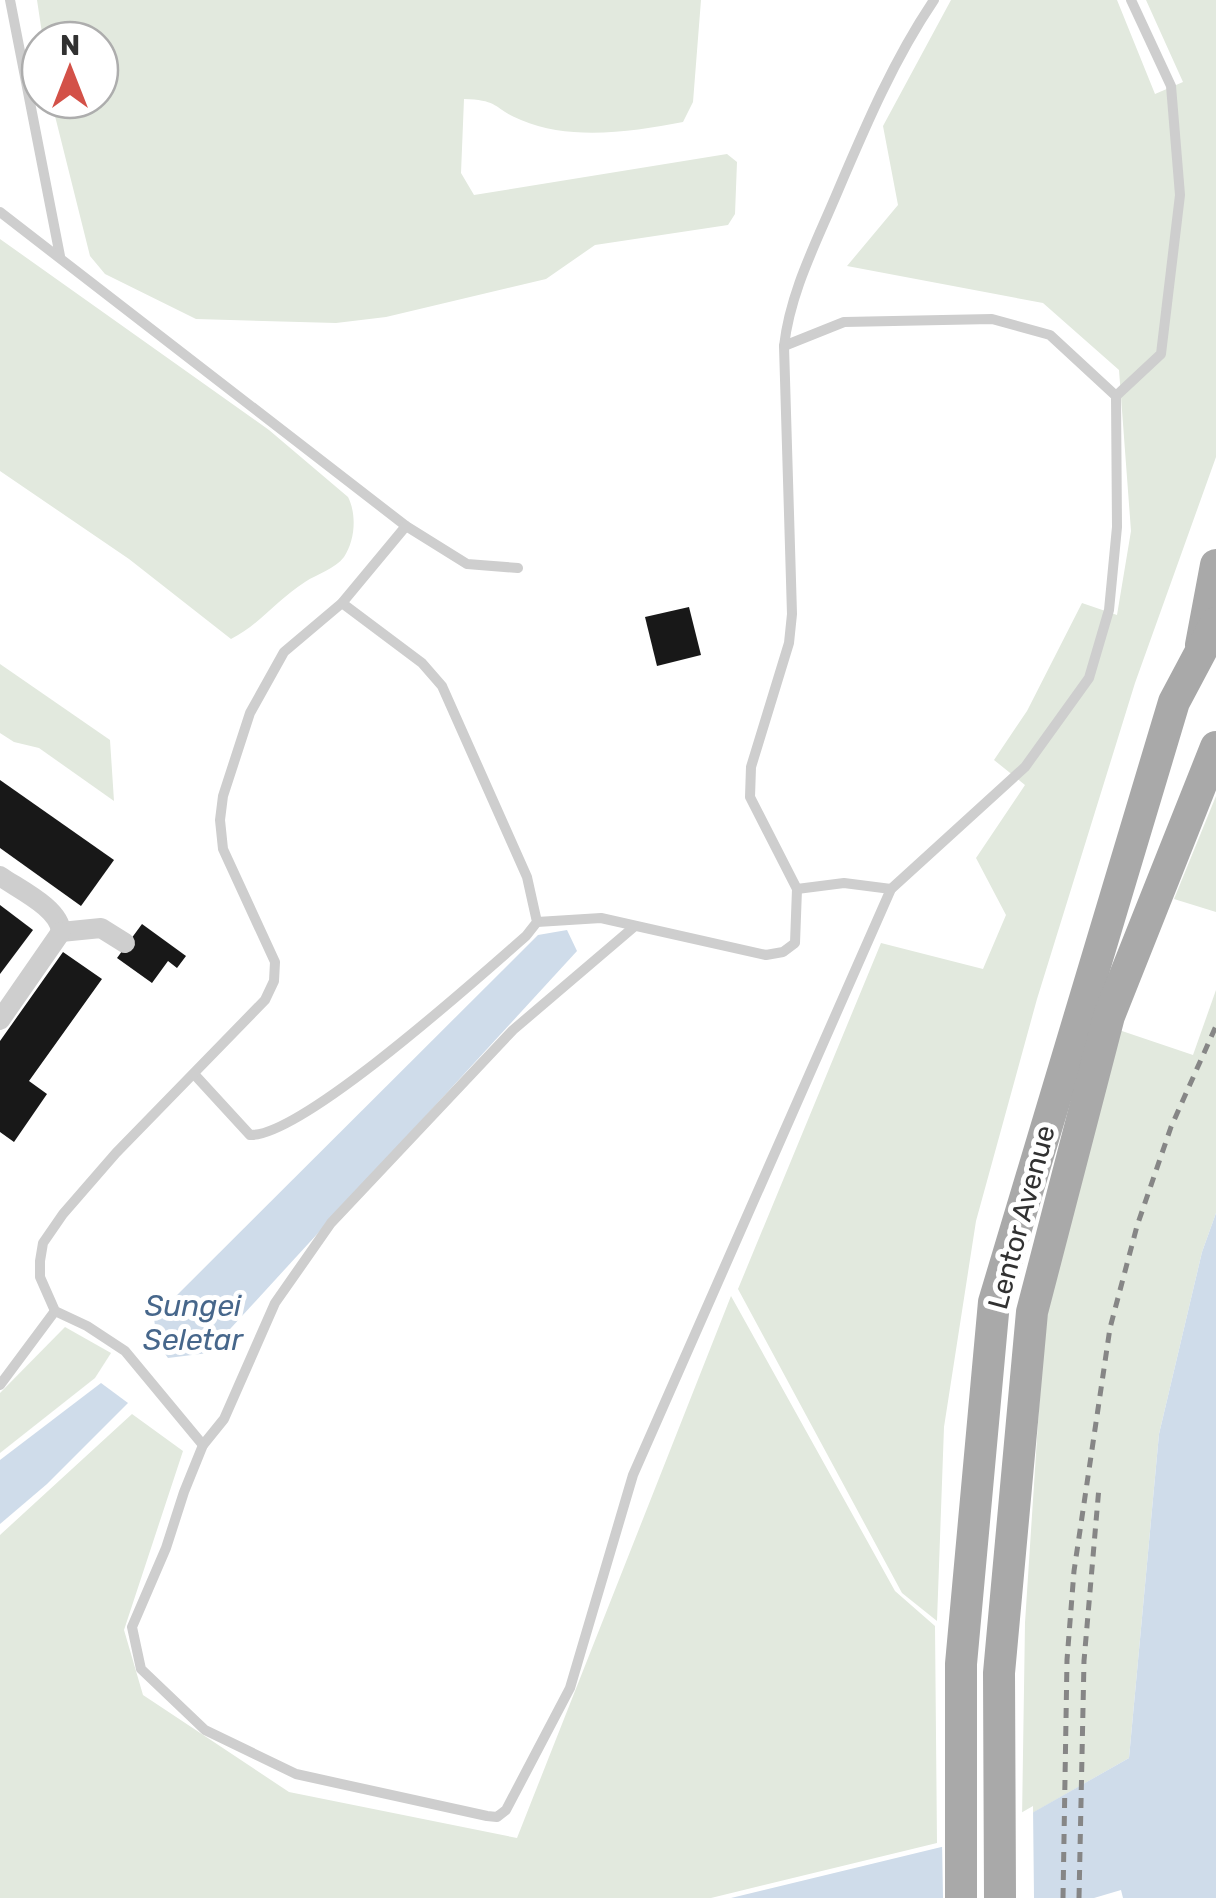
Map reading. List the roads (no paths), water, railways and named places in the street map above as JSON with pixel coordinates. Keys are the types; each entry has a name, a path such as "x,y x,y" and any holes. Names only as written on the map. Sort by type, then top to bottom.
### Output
{"main road":[{"path":"1198,659 1216,566"},
{"name":"Lentor Avenue","path":"962,1898 961,1664 994,1302 1174,702 1216,623"},
{"name":"Lentor Avenue","path":"1000,1898 999,1673 1032,1312 1109,1016 1216,747"}],"street":[{"path":"0,876 61,923 61,932 0,1020"},
{"path":"61,932 100,928 124,942"}],"lane":[{"path":"10,0 60,257"},
{"path":"194,1074 250,1135 264,1136 314,1107 428,1021 537,922 601,918 766,956 784,952 795,943 797,890 750,797 751,768 788,643 792,614 786,324 800,279 861,136 917,25 934,0"},
{"path":"635,926 513,1030 330,1222 275,1302 224,1419 203,1445 184,1492 166,1548 132,1627 141,1669 205,1730 296,1774 487,1816 497,1816 506,1810 570,1688 633,1475 891,889 1025,767 1089,678 1109,610 1116,526 1116,396 1161,354 1180,196 1170,86 1131,0"},
{"path":"0,212 406,526 467,564 518,568"},
{"path":"784,346 844,322 992,319 1050,335 1116,396"},
{"path":"203,1445 125,1352 87,1326 55,1311 40,1277 43,1243 116,1153 265,1000 274,981 275,962 224,849 220,820 224,796 250,712 284,652 342,602 406,526"},
{"path":"342,602 422,663 442,686 528,877 537,922"},
{"path":"797,890 844,882 891,889"},
{"path":"0,1385 55,1311"}],"water":[{"name":"Sungei Seletar","path":"567,930 577,951 208,1353 168,1358 157,1343 154,1318 538,935"},
{"path":"1216,1213 1216,1898 1123,1898 1121,1890 1094,1898 731,1898 995,1834 1129,1758 1159,1434 1202,1252"},
{"name":"Sungei Seletar","path":"101,1383 128,1403 47,1484 0,1524 0,1460"}],"railway":[{"path":"1063,1898 1067,1660 1074,1571 1110,1328 1137,1226 1171,1127 1216,1026"},
{"path":"1079,1898 1084,1661 1099,1487"}]}
